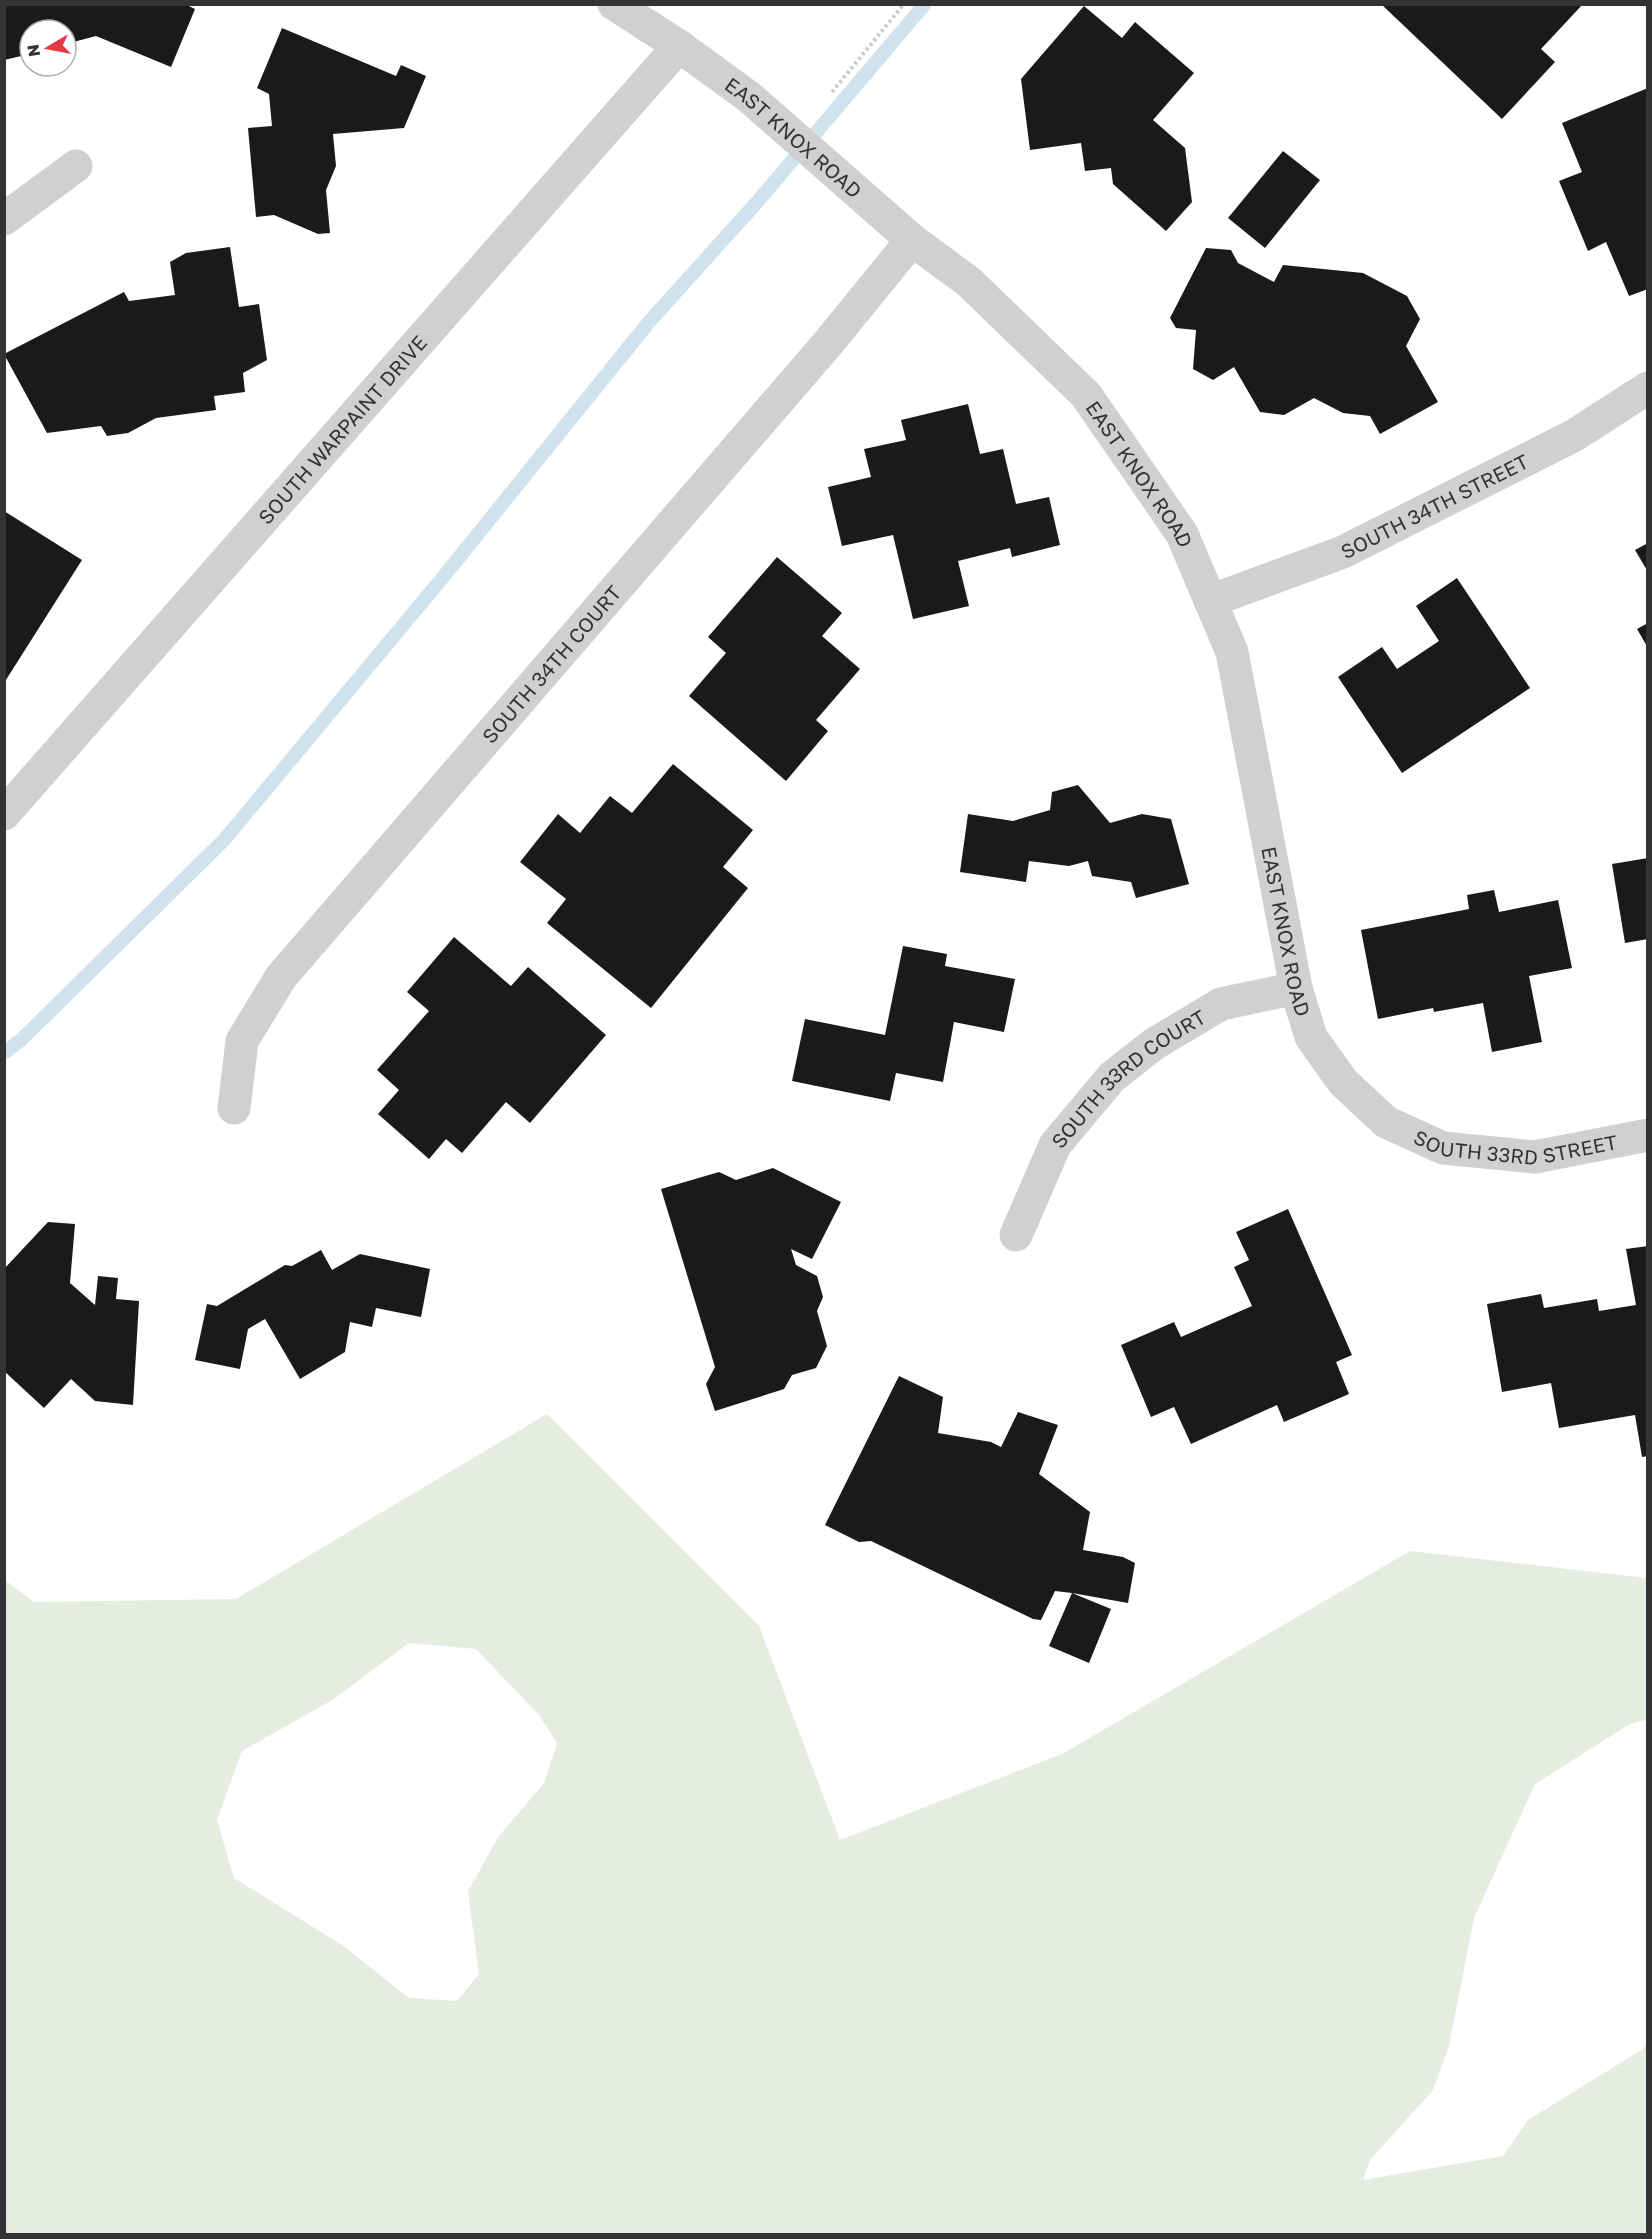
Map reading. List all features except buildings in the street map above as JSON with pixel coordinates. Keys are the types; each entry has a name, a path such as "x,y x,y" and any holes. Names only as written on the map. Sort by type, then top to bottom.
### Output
{"street":[{"name":"EAST KNOX ROAD","path":"614,4 679,46 749,97 912,240 969,282 1086,395 1182,534 1232,652 1296,988 1311,1037 1343,1082 1386,1122"},
{"name":"SOUTH WARPAINT DRIVE","path":"4,814 679,46"},
{"path":"4,219 76,166"},
{"name":"SOUTH 34TH COURT","path":"234,1108 242,1041 281,977 822,352 912,240"},
{"name":"SOUTH 34TH STREET","path":"1210,601 1343,552 1573,436 1647,388"},
{"name":"SOUTH 33RD COURT","path":"1016,1235 1055,1145 1112,1077 1154,1044 1221,1004 1296,988"},
{"name":"SOUTH 33RD STREET","path":"1386,1122 1443,1148 1535,1157 1647,1135"}],"path":[{"path":"832,92 904,4"}],"shaded area":[{"path":"547,1414 759,1626 840,1840 1062,1754 1410,1551 1647,1578 1647,1720 1630,1724 1535,1784 1474,1918 1449,2046 1433,2090 1370,2160 1363,2180 1503,2156 1528,2120 1643,2049 1647,2043 1647,2234 5,2234 5,1580 34,1602 236,1599","holes":["409,1643 476,1649 539,1715 557,1743 544,1783 499,1836 468,1891 479,1974 457,2001 409,1998 342,1945 234,1878 217,1820 242,1751 334,1699"]}],"waterway":[{"path":"4,1053 22,1039 224,840 444,576 649,322 758,201 925,4"}]}
